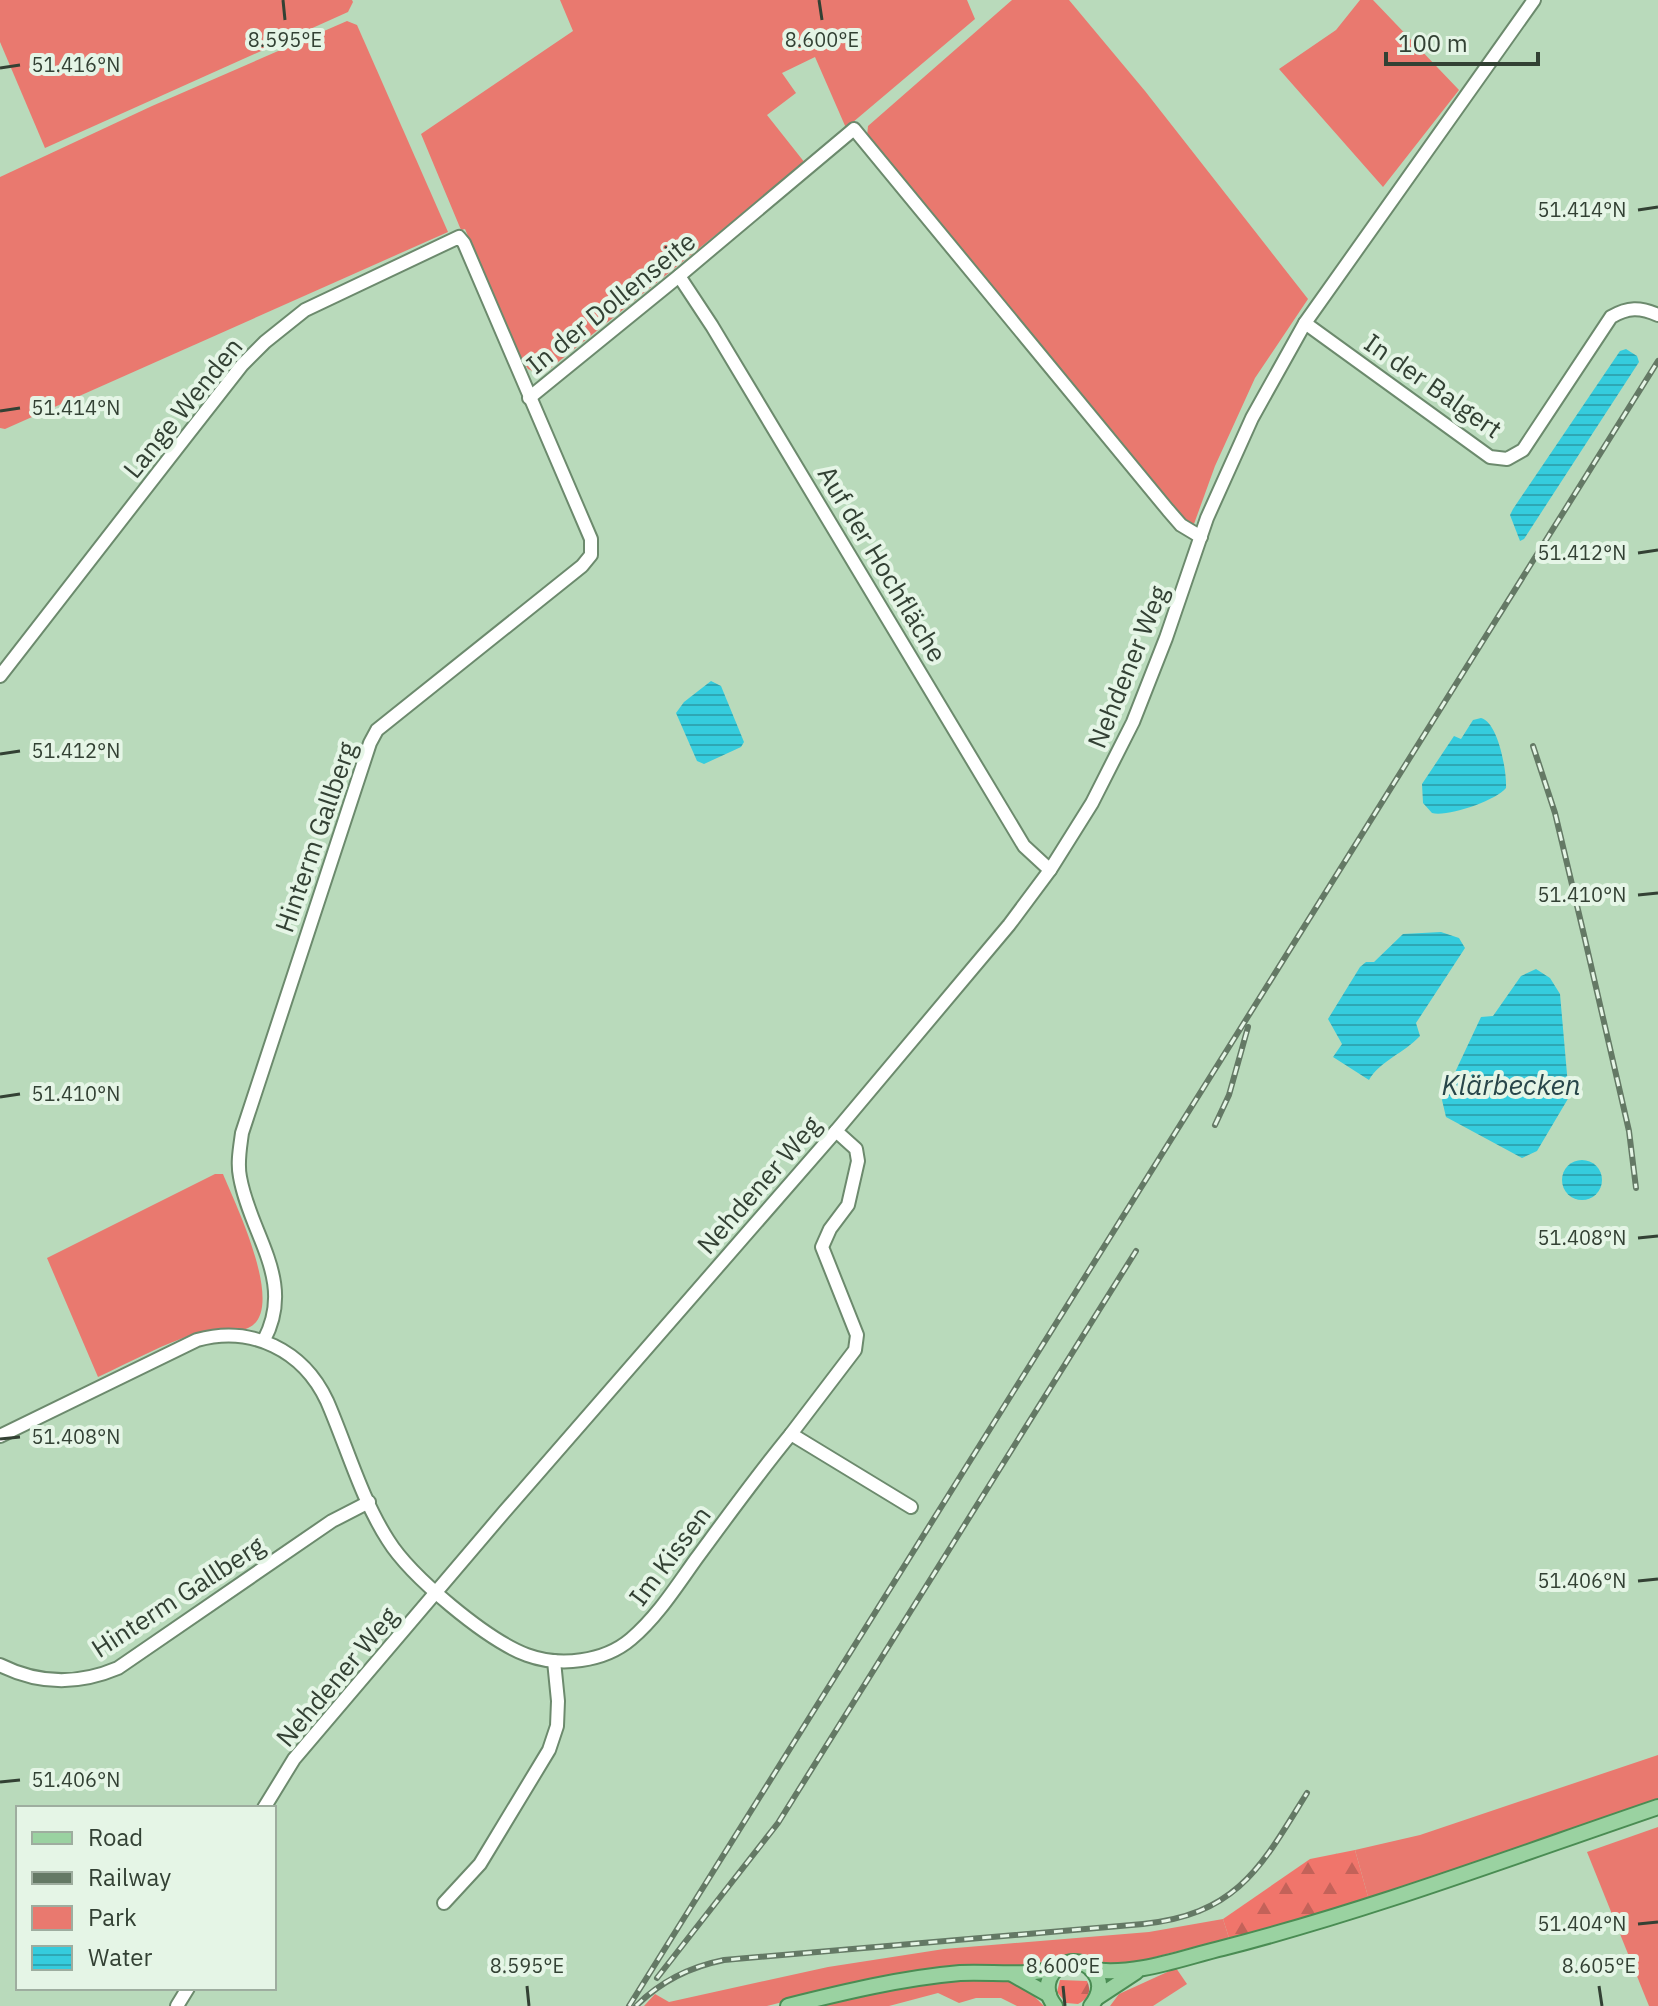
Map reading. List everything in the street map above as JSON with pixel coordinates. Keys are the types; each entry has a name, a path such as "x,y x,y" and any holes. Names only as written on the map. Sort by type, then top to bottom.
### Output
{"main road":[{"path":"788,2006 926,1977 981,1972 1038,1972 1076,1962 1092,1970 1143,1968 1292,1930 1658,1807"},
{"path":"1053,2003 1050,1976 1058,1967"},
{"path":"1095,2002 1116,1983 1143,1968"},
{"path":"1092,1970 1099,1983 1095,2002"},
{"path":"1012,1974 1053,2003"}],"street":[{"name":"Nehdener Weg","path":"265,1806 294,1759 836,1131 1009,925 1050,870 1092,803 1133,722 1233,456 1305,323 1534,0"},
{"name":"In der Dollenseite","path":"459,237 529,398 854,129 1168,510 1181,525 1201,537"},
{"name":"Lange Wenden","path":"0,676 242,365 265,342 305,310 459,237"},
{"name":"Auf der Hochfläche","path":"679,276 1024,846 1050,870"},
{"name":"In der Balgert","path":"1305,323 1490,457 1507,459 1523,450 1611,317 1626,309 1644,309 1658,315"},
{"name":"Hinterm Gallberg","path":"264,1340 273,1323 276,1299 274,1277 239,1176 242,1133 370,743 377,730 582,566 591,555 591,539 529,398"},
{"name":"Im Kissen","path":"437,1592 499,1639 527,1655 554,1661 608,1654 629,1641 657,1612 855,1350 857,1335 822,1247 830,1229 848,1205 858,1161 856,1149 836,1131"},
{"path":"0,1436 197,1340 226,1335 264,1340 291,1355 318,1384 369,1502 394,1548 437,1592"},
{"path":"791,1434 911,1507"},
{"name":"Hinterm Gallberg","path":"0,1665 34,1678 69,1681 118,1668 332,1521 369,1502"},
{"path":"444,1903 480,1864 549,1750 557,1726 554,1661"}],"green space":[{"path":"0,0 353,2 348,12 45,148 0,42"},
{"path":"560,0 967,0 975,19 846,128 815,57 782,73 796,93 767,115 805,163 542,375 528,369 517,352 421,134 573,31"},
{"path":"1012,0 1069,0 1145,91 1308,299 1255,378 1215,466 1194,524 1183,518 867,136 868,126"},
{"path":"1360,0 1373,0 1459,90 1383,187 1279,69 1336,30"},
{"path":"347,21 357,25 448,232 5,429 0,428 0,177 152,106"},
{"path":"215,1174 223,1174 255,1255 263,1301 259,1318 243,1330 206,1331 187,1336 98,1377 47,1258"},
{"path":"1658,1755 1658,1801 1369,1900 1355,1850 1420,1835"},
{"path":"1658,1827 1658,2006 1649,2006 1587,1852"},
{"path":"1355,1850 1369,1900 1229,1938 1223,1919 1310,1859"},
{"path":"1223,1919 1229,1938 1120,1966 1052,1964 838,1988 767,2006 644,2006 655,1994 669,2002 828,1967 944,1949 1149,1932"},
{"path":"1176,1968 1187,1984 1153,2006 1110,2006 1119,1994"},
{"path":"1003,1978 1026,1988 1044,2006 1017,2006 1001,1998 976,1998 959,2003 938,1993 889,2006 814,2006 908,1987"},
{"path":"1060,1980 1087,1981 1087,1997 1078,2004 1066,2003 1057,1992"}],"water":[{"path":"1626,349 1637,356 1639,362 1520,541 1510,515 1513,509 1620,351"},
{"path":"711,681 721,686 744,742 741,747 704,764 697,761 676,713 684,702"},
{"path":"1481,718 1487,721 1497,737 1506,788 1471,807 1449,813 1432,813 1423,803 1422,784 1454,736 1461,739 1473,720"},
{"path":"1441,932 1459,938 1465,948 1416,1023 1420,1036 1379,1068 1369,1080 1333,1057 1342,1044 1328,1019 1360,967 1366,962 1374,962 1403,934"},
{"name":"Klärbecken","path":"1536,969 1550,978 1560,994 1569,1097 1537,1151 1522,1158 1446,1117 1442,1100 1481,1017 1493,1016 1521,976"},
{"path":"1582,1160 1596,1166 1602,1180 1596,1194 1582,1200 1568,1194 1562,1180 1568,1166"}],"railway":[{"path":"629,2006 1658,361"},
{"path":"1533,746 1555,813 1584,935 1629,1131 1636,1188"},
{"path":"1215,1125 1229,1095 1248,1027"},
{"path":"657,1978 778,1823 1136,1251"},
{"path":"636,2006 676,1976 724,1960 1175,1919 1225,1898 1243,1882 1260,1864 1307,1793"}]}
